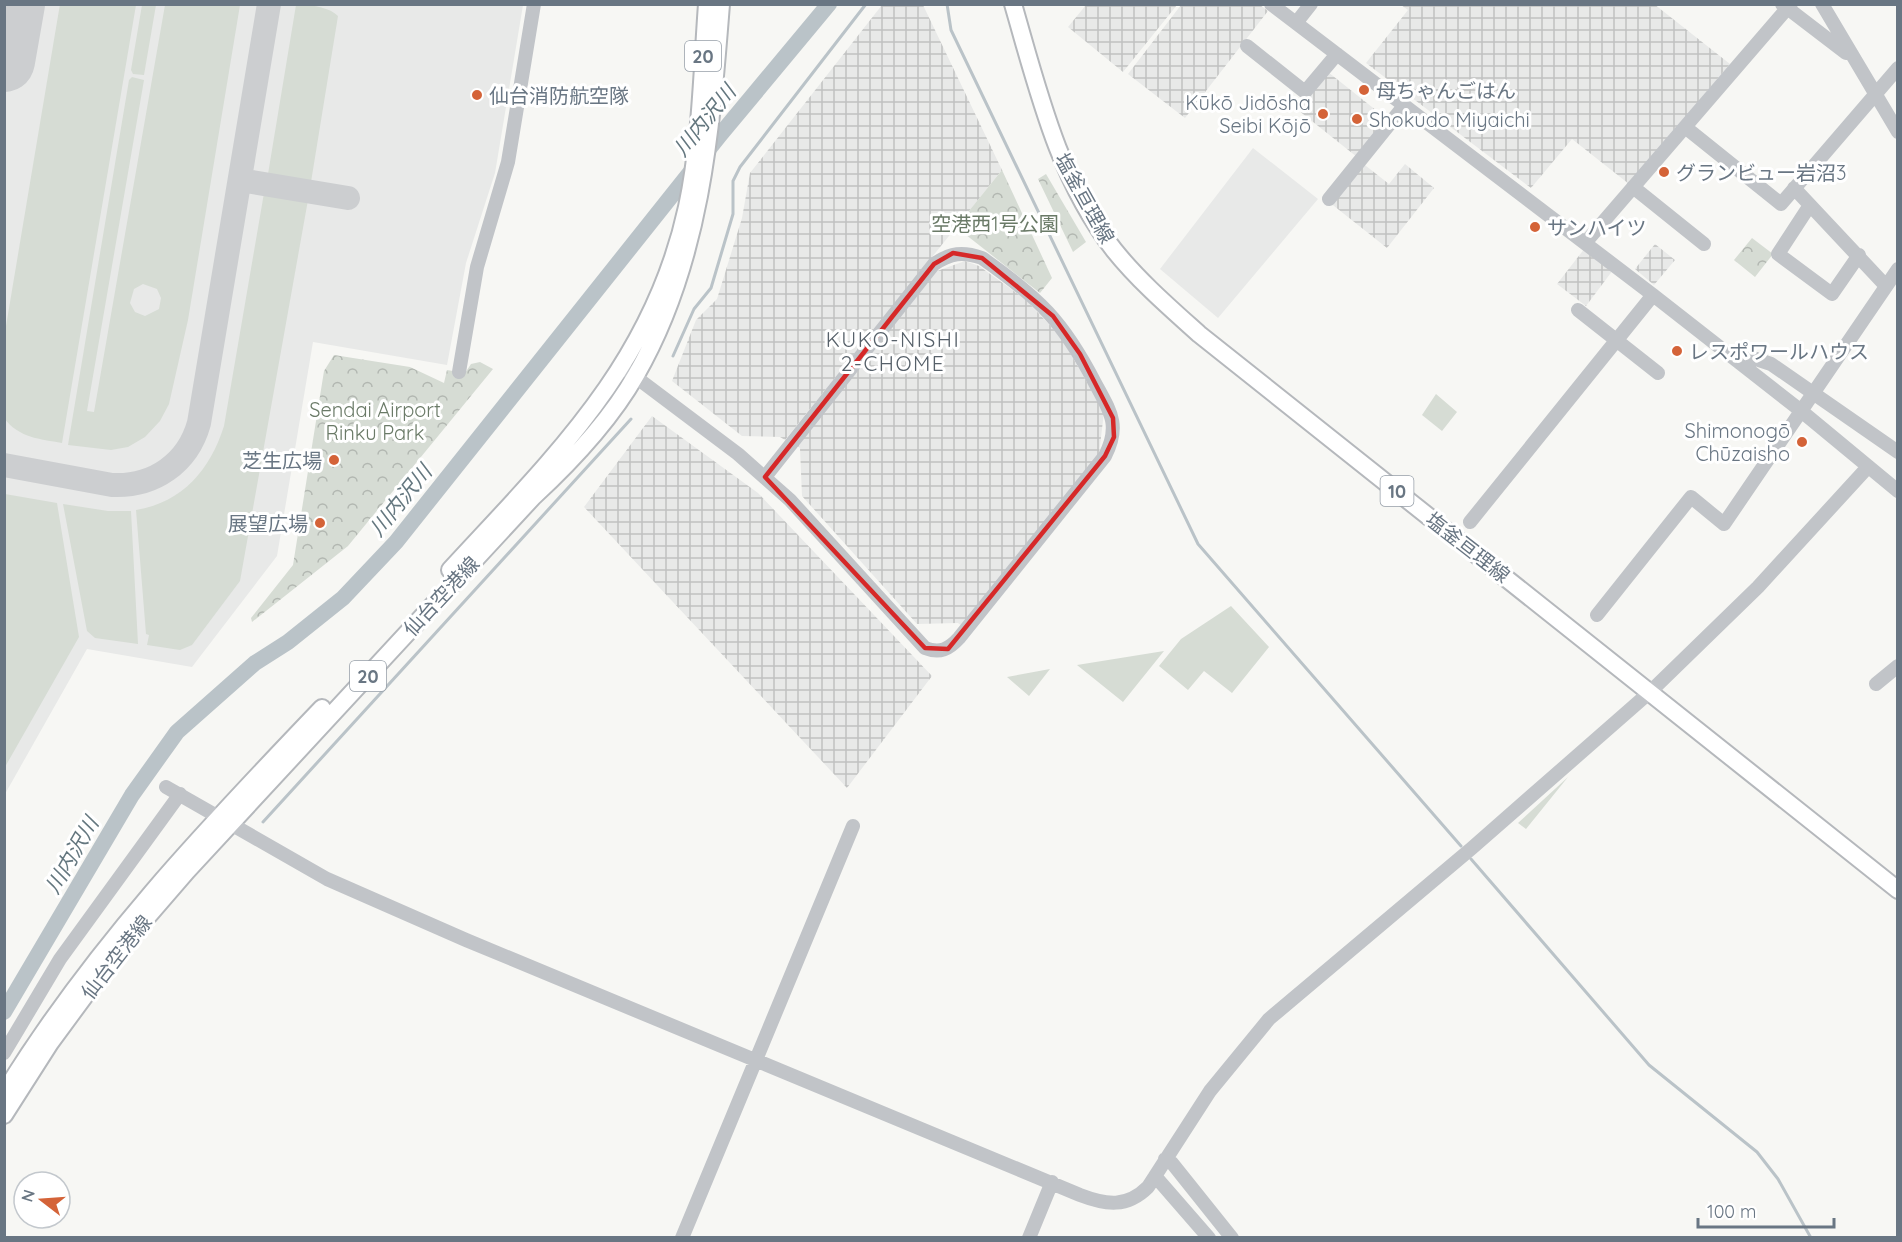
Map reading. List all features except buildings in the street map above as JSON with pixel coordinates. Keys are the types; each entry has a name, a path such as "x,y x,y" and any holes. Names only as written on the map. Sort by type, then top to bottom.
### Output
{"main road":[{"name":"仙台空港線","path":"4,1093 49,1023 132,914 565,467 598,429 629,371 678,237 692,181 700,108 707,4"},
{"name":"仙台空港線","path":"629,371 655,338 696,219 714,93 721,4"},
{"name":"塩釜亘理線","path":"1013,4 1060,155 1100,231 1135,274 1199,334 1898,890"},
{"name":"仙台空港線","path":"4,1115 50,1043 117,952 225,819"}],"street":[{"path":"459,372 477,267 508,162 534,4"},
{"path":"1271,4 1653,295 1800,410 1867,468 1898,491"},
{"path":"1296,23 1311,4"},
{"path":"1822,4 1850,56 1898,132"},
{"path":"1585,243 1787,6 1850,56"},
{"path":"1247,46 1305,92 1337,54"},
{"path":"1685,127 1781,204 1898,68"},
{"path":"1329,199 1404,106"},
{"path":"1633,187 1704,244"},
{"path":"1794,188 1885,285"},
{"path":"1810,205 1778,254 1833,294 1859,255"},
{"path":"629,371 765,477 790,500 925,648 938,651 948,649 959,638 1105,456 1114,437 1115,426 1080,354 1053,316 982,258 953,253 934,264 765,477"},
{"path":"1598,615 1691,497 1724,524 1898,269"},
{"path":"1470,522 1653,295"},
{"path":"1578,310 1658,373"},
{"path":"1740,363 1753,358 1771,364 1898,452"},
{"path":"166,787 327,879 755,1061 1097,1202 1115,1204 1139,1196 1155,1176 1210,1091 1269,1019 1472,848 1650,692 1758,587 1867,468"},
{"path":"1876,684 1898,666"},
{"path":"4,1053 60,959 180,794"},
{"path":"682,1238 853,826"},
{"path":"1165,1159 1172,1163 1232,1238"},
{"path":"1155,1176 1209,1238"},
{"path":"1029,1238 1052,1182"}],"highlighted area":[{"path":"953,253 982,258 1053,316 1080,354 1113,418 1114,437 1105,456 948,649 925,648 765,477 934,264"}],"shaded area":[{"path":"1654,4 1730,64 1629,184 1572,139 1531,188 1366,63 1408,10 1401,5"},
{"path":"5,5 523,5 495,173 466,263 447,365 313,342 277,556 192,667 87,649 5,794"},
{"path":"882,5 923,5 1002,170 785,440 780,437 742,436 672,381 696,320 717,299 742,218 750,173"},
{"path":"1086,5 1177,5 1123,72 1068,27"},
{"path":"1181,5 1260,5 1268,11 1185,118 1128,74"},
{"path":"1328,72 1387,119 1357,157 1298,110"},
{"path":"1253,148 1318,199 1218,318 1160,269"},
{"path":"1361,162 1389,184 1405,164 1434,188 1387,248 1329,202"},
{"path":"1655,244 1675,260 1654,285 1635,269"},
{"path":"1585,248 1613,270 1586,306 1557,284"},
{"path":"965,261 979,266 1025,299 1061,337 1104,412 1099,454 962,626 958,623 917,624 802,496 800,448 797,445 937,271"},
{"path":"652,416 758,493 932,676 847,788 584,507"}],"green space":[{"path":"60,4 136,5 62,443 23,434 4,418 5,332"},
{"path":"142,5 156,5 144,75 133,74 131,70"},
{"path":"165,5 240,5 188,320 169,404 160,421 145,437 128,447 111,450 68,445 129,80 132,77 144,80 87,411 94,412","holes":["143,284 157,289 161,298 159,309 145,316 135,312 130,303 134,289"]},
{"path":"296,5 318,7 338,16 311,182 268,174"},
{"name":"空港西1号公園","path":"1002,170 1052,278 1040,293 956,227"},
{"path":"1046,174 1086,242 1073,252 1038,179"},
{"path":"264,193 308,200 240,581 192,645 180,650 147,645 149,635 146,634 136,510 168,500 181,492 202,470 218,442 224,426"},
{"path":"1752,238 1773,254 1755,277 1734,260"},
{"name":"Sendai Airport Rinku Park","path":"334,355 410,367 444,383 447,370 465,373 471,364 480,362 493,369 348,546 252,622 251,618 293,565 324,371"},
{"path":"1436,394 1457,412 1442,431 1422,415"},
{"path":"5,494 57,503 79,637 5,767"},
{"path":"63,504 108,511 131,511 138,644 95,638 87,631"},
{"path":"1231,606 1269,647 1232,693 1204,671 1188,690 1159,666 1181,639"},
{"path":"1164,651 1123,702 1077,665"},
{"path":"1050,669 1029,696 1007,677"},
{"path":"1568,777 1526,829 1518,823"}],"waterway":[{"name":"川内沢川","path":"4,1012 132,795 177,732 255,663 288,642 343,598 396,542 720,135 829,4"},
{"path":"673,356 694,309 711,288 733,214 733,181 740,167 866,4"},
{"path":"947,4 951,30 1198,544 1461,846"},
{"path":"263,822 631,419"},
{"path":"1471,859 1649,1065 1757,1152 1778,1179 1811,1238"}],"taxiway":[{"path":"4,465 112,485 127,485 155,477 178,461 187,450 199,423 269,4"},
{"path":"240,180 348,198"}],"runway":[{"path":"4,61 14,4"}],"place":[{"name":"母ちゃんごはん","path":"1364,90"},
{"name":"仙台消防航空隊","path":"477,95"},
{"name":"Kūkō Jidōsha Seibi Kōjō","path":"1323,114"},
{"name":"Shokudo Miyaichi","path":"1357,119"},
{"name":"グランビュー岩沼3","path":"1664,172"},
{"name":"サンハイツ","path":"1535,227"},
{"name":"レスポワールハウス","path":"1677,351"},
{"name":"Shimonogō Chūzaisho","path":"1802,442"},
{"name":"芝生広場","path":"334,460"},
{"name":"展望広場","path":"320,523"}],"district":[{"name":"KUKO-NISHI 2-CHOME","path":"893,351"}]}
